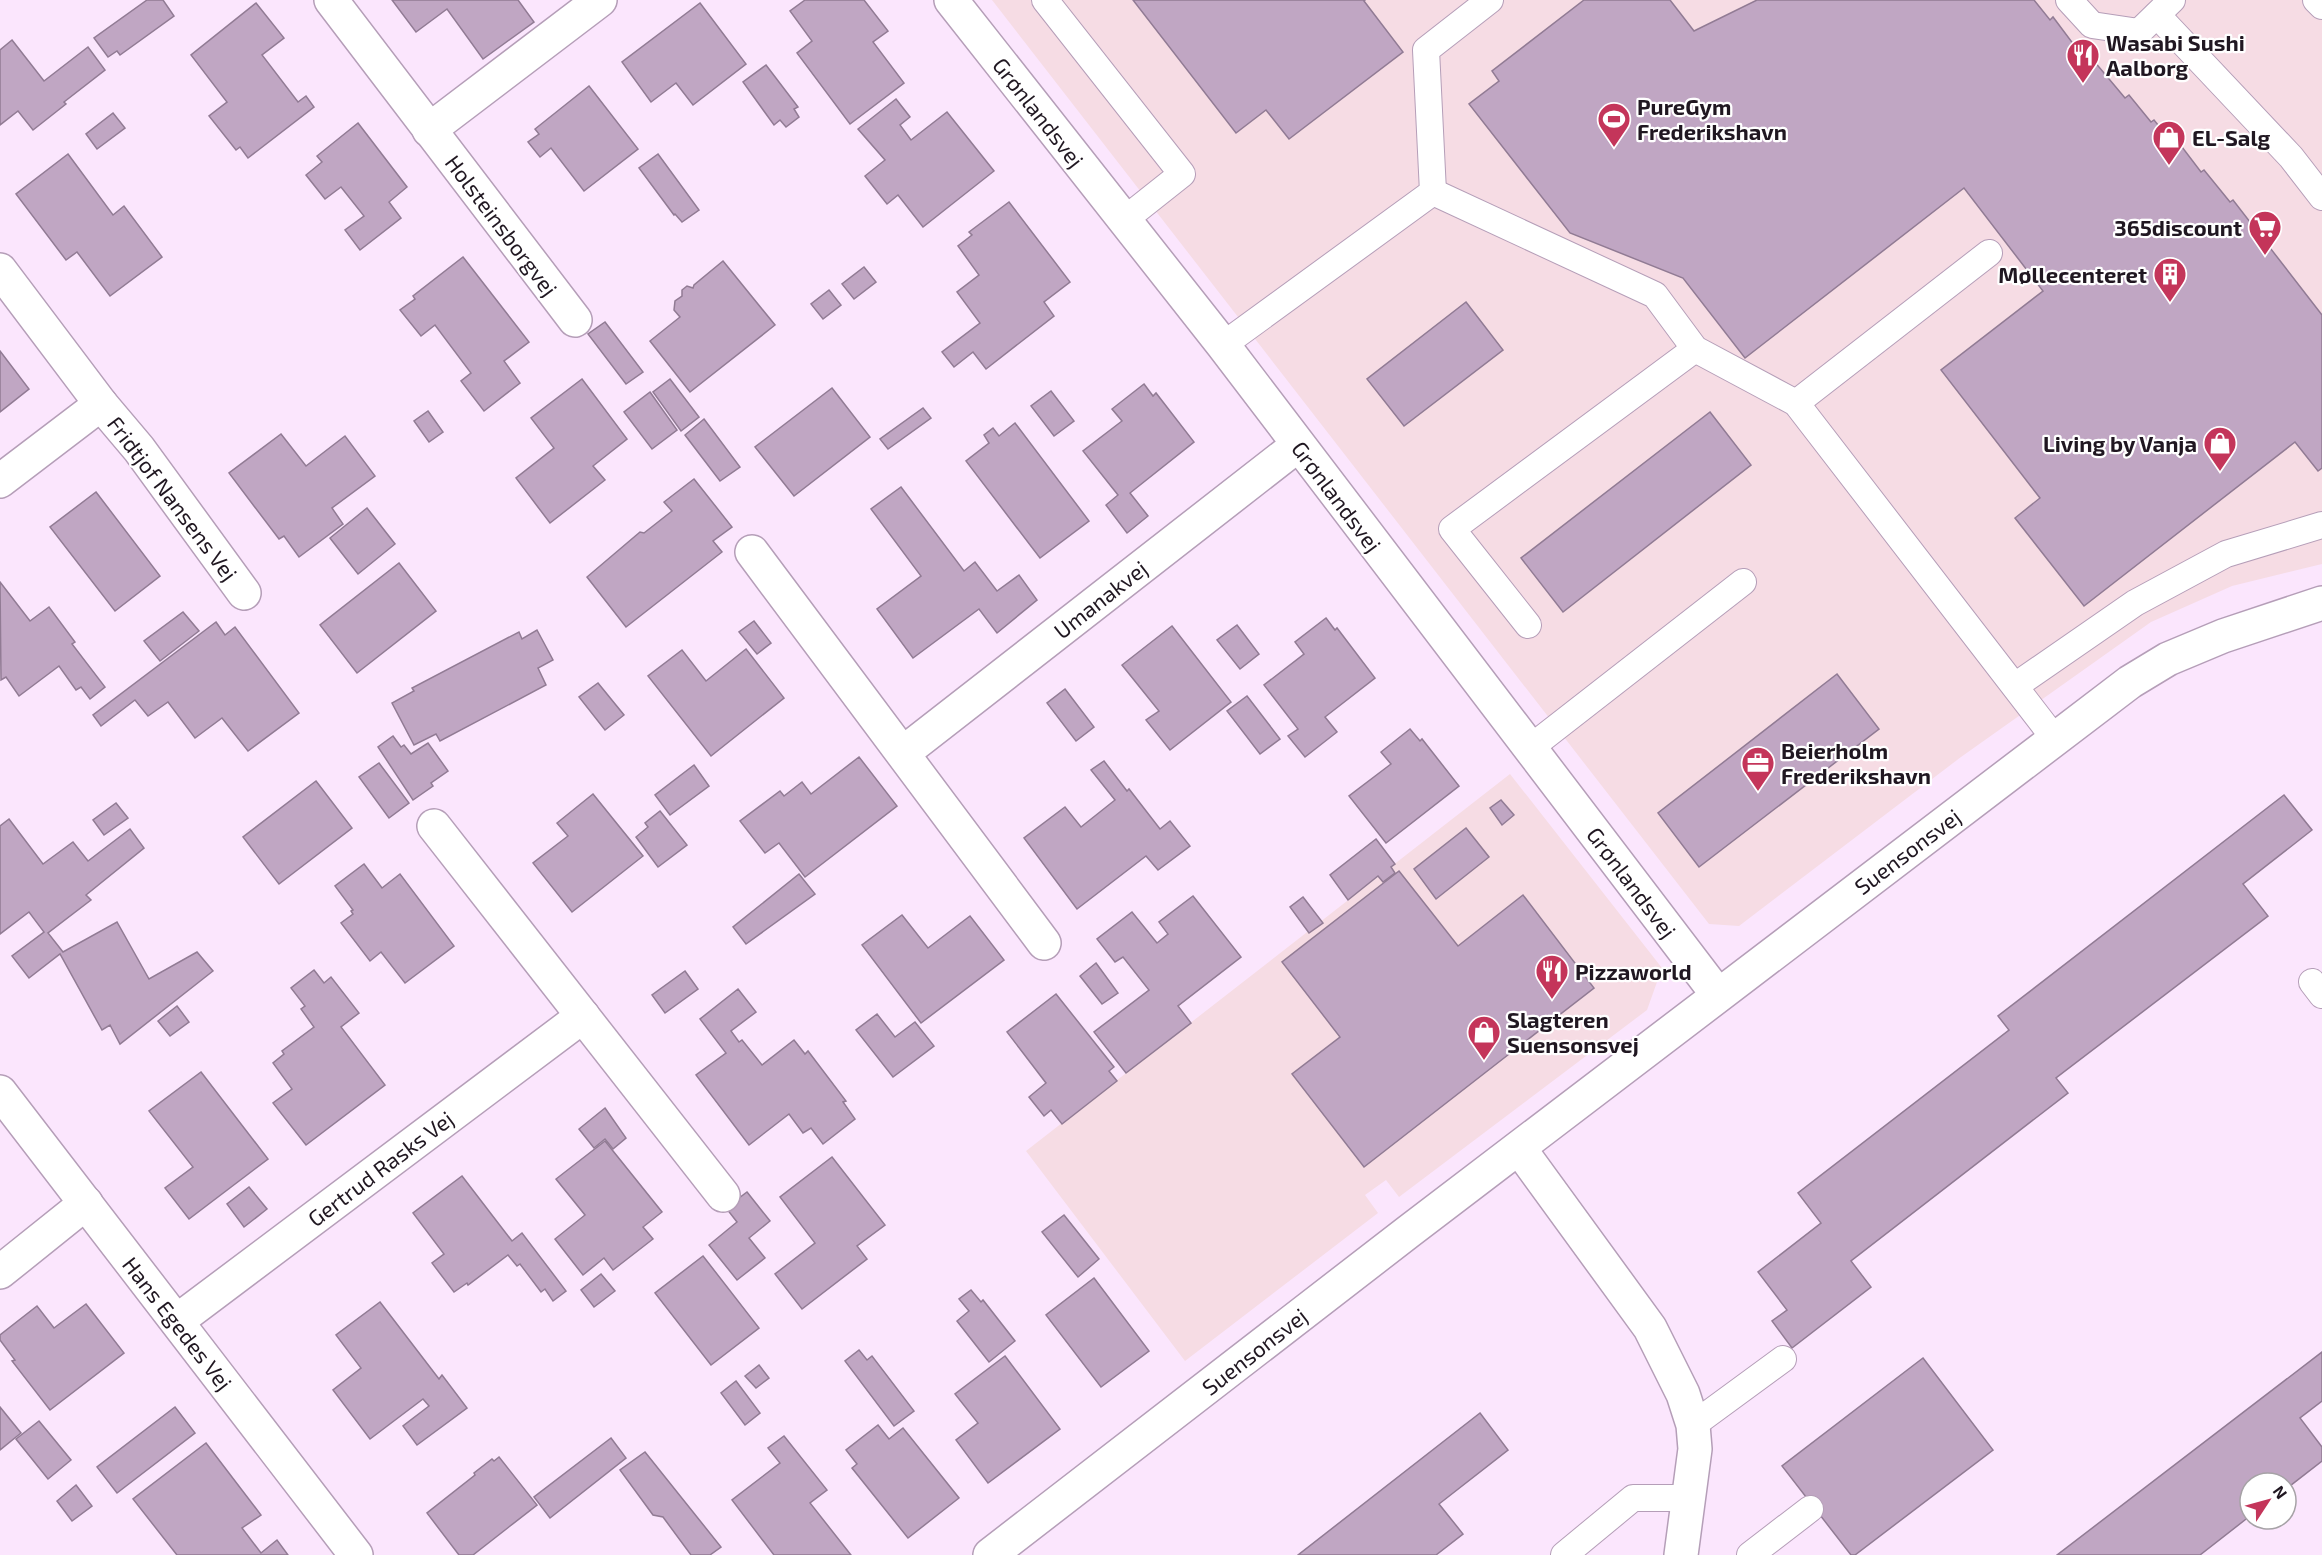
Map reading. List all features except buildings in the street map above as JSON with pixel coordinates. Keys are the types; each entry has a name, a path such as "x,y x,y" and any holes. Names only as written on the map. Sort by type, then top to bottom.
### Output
{"street":[{"name":"Holsteinsborgvej","path":"332,0 576,320"},
{"path":"429,130 600,0"},
{"name":"Grønlandsvej","path":"951,0 1222,345 1718,994"},
{"name":"Fridtjof Nansens Vej","path":"0,270 101,404 139,449 244,593"},
{"name":"Fridtjof Nansens Vej","path":"0,481 101,404"},
{"name":"Umanakvej","path":"903,753 1298,445"},
{"path":"752,552 1044,943"},
{"name":"Suensonsvej","path":"990,1555 1718,994 2130,682 2168,659 2223,636 2322,603"},
{"path":"434,826 723,1196"},
{"name":"Gertrud Rasks Vej","path":"177,1321 583,1016"},
{"name":"Hans Egedes Vej","path":"0,1092 356,1555"},
{"path":"1518,1148 1650,1328 1683,1394 1693,1425 1695,1449 1681,1555"},
{"path":"0,1272 86,1203"}],"lane":[{"path":"1045,0 1182,174 1124,220"},
{"path":"1433,192 1426,50 1490,0"},
{"path":"2069,0 2092,25 2139,32 2167,4 2322,197"},
{"path":"2316,0 2322,6"},
{"path":"1222,345 1433,192"},
{"path":"1433,192 1655,295 1695,350 1796,403 2055,738"},
{"path":"1796,403 1989,254"},
{"path":"1528,625 1452,529 1695,350"},
{"path":"2015,686 2135,603 2226,554 2322,525"},
{"path":"1530,748 1743,582"},
{"path":"1693,1425 1783,1359"},
{"path":"1564,1555 1633,1498 1688,1498"},
{"path":"1750,1555 1810,1509"}],"shaded area":[{"path":"992,0 2322,0 2322,564 2232,586 2151,622 1961,757 1739,926 1709,924"},
{"path":"1510,774 1662,968 1647,1010 1399,1197 1386,1180 1365,1195 1378,1213 1185,1361 1026,1151"}],"place":[{"name":"Wasabi Sushi Aalborg","path":"2083,84"},
{"name":"PureGym Frederikshavn","path":"1614,148"},
{"name":"EL-Salg","path":"2169,166"},
{"name":"365discount","path":"2265,256"},
{"name":"Møllecenteret","path":"2170,303"},
{"name":"Living by Vanja","path":"2220,472"},
{"name":"Beierholm Frederikshavn","path":"1758,792"},
{"name":"Pizzaworld","path":"1552,1000"},
{"name":"Slagteren Suensonsvej","path":"1484,1061"}]}
